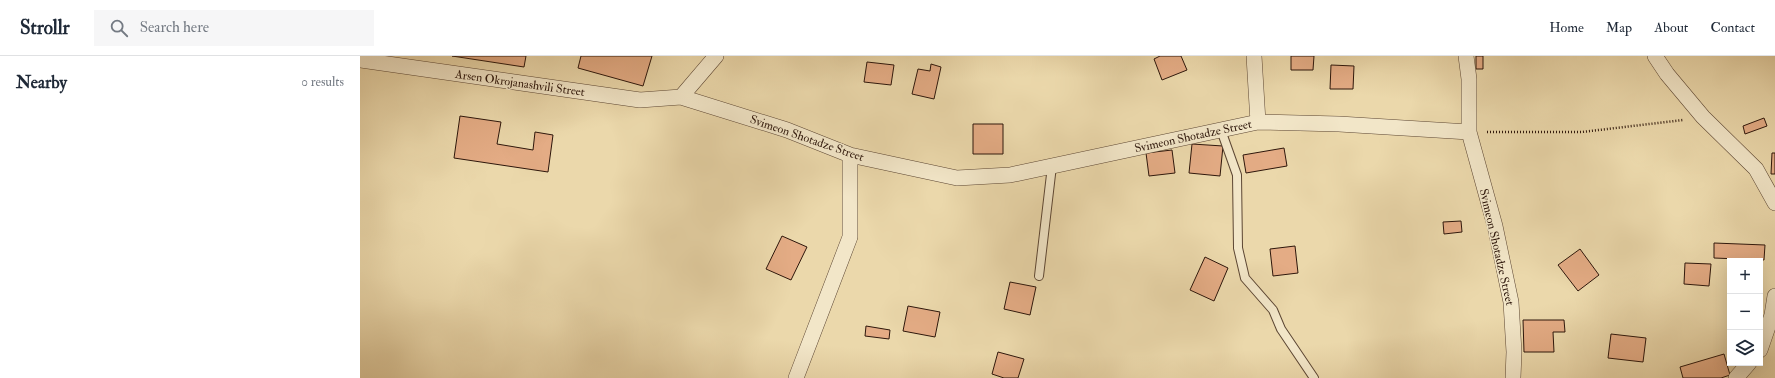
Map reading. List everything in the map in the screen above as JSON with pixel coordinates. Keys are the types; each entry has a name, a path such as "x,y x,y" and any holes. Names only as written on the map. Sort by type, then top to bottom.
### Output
{"street":[{"path":"681,97 716,56"},
{"path":"1254,56 1258,122"},
{"path":"1466,56 1469,79 1469,132"},
{"path":"1655,56 1667,74 1703,117 1756,168 1775,203"},
{"name":"Arsen Okrojanashvili Street","path":"360,60 382,60 640,100 681,97"},
{"name":"Svimeon Shotadze Street","path":"681,97 787,130 850,155 957,178 1010,175 1258,122 1339,124 1469,132 1495,226 1511,302 1514,352 1513,378"},
{"path":"796,378 850,237 850,155"},
{"path":"1763,344 1772,325 1775,296"},
{"path":"1736,378 1746,366"}],"lane":[{"path":"1221,130 1237,175 1238,248 1245,278 1273,310 1281,329 1314,378"},
{"path":"1039,276 1052,166"}],"path":[{"path":"1469,132 1582,132 1703,117"}],"building":[{"path":"452,56 526,56 524,67"},
{"path":"581,56 652,56 643,86 578,68"},
{"path":"1160,56 1181,56 1187,70 1162,80 1154,59"},
{"path":"1291,56 1314,56 1313,70 1291,70"},
{"path":"1476,56 1483,56 1483,69 1476,69"},
{"path":"867,62 894,65 891,85 864,82"},
{"path":"931,64 941,67 934,99 912,94 918,69 930,71"},
{"path":"1331,65 1354,66 1353,89 1330,89"},
{"path":"460,116 501,122 497,144 533,150 535,132 553,135 548,172 454,158"},
{"path":"1764,118 1767,126 1745,134 1743,126"},
{"path":"973,124 1003,124 1003,154 973,154"},
{"path":"1192,144 1223,146 1220,176 1189,173"},
{"path":"1284,148 1287,166 1246,173 1243,155"},
{"path":"1172,150 1175,173 1149,176 1146,153"},
{"path":"1772,153 1775,153 1775,174 1771,174"},
{"path":"1461,221 1462,232 1444,234 1443,222"},
{"path":"782,236 807,247 791,280 766,269"},
{"path":"1714,243 1765,245 1764,260 1763,258 1714,258"},
{"path":"1295,246 1298,273 1273,276 1270,249"},
{"path":"1580,249 1599,275 1578,291 1558,265"},
{"path":"1205,257 1228,268 1214,301 1190,290"},
{"path":"1685,263 1711,264 1709,286 1684,284"},
{"path":"1010,282 1036,287 1030,315 1004,309"},
{"path":"908,306 940,312 935,337 903,331"},
{"path":"1523,320 1564,320 1565,332 1553,332 1554,352 1524,352"},
{"path":"866,326 890,330 889,339 865,336"},
{"path":"1611,334 1646,338 1643,362 1608,358"},
{"path":"998,352 1024,359 1018,378 1004,378 992,374"},
{"path":"1724,354 1730,375 1721,378 1683,378 1680,367"}]}
